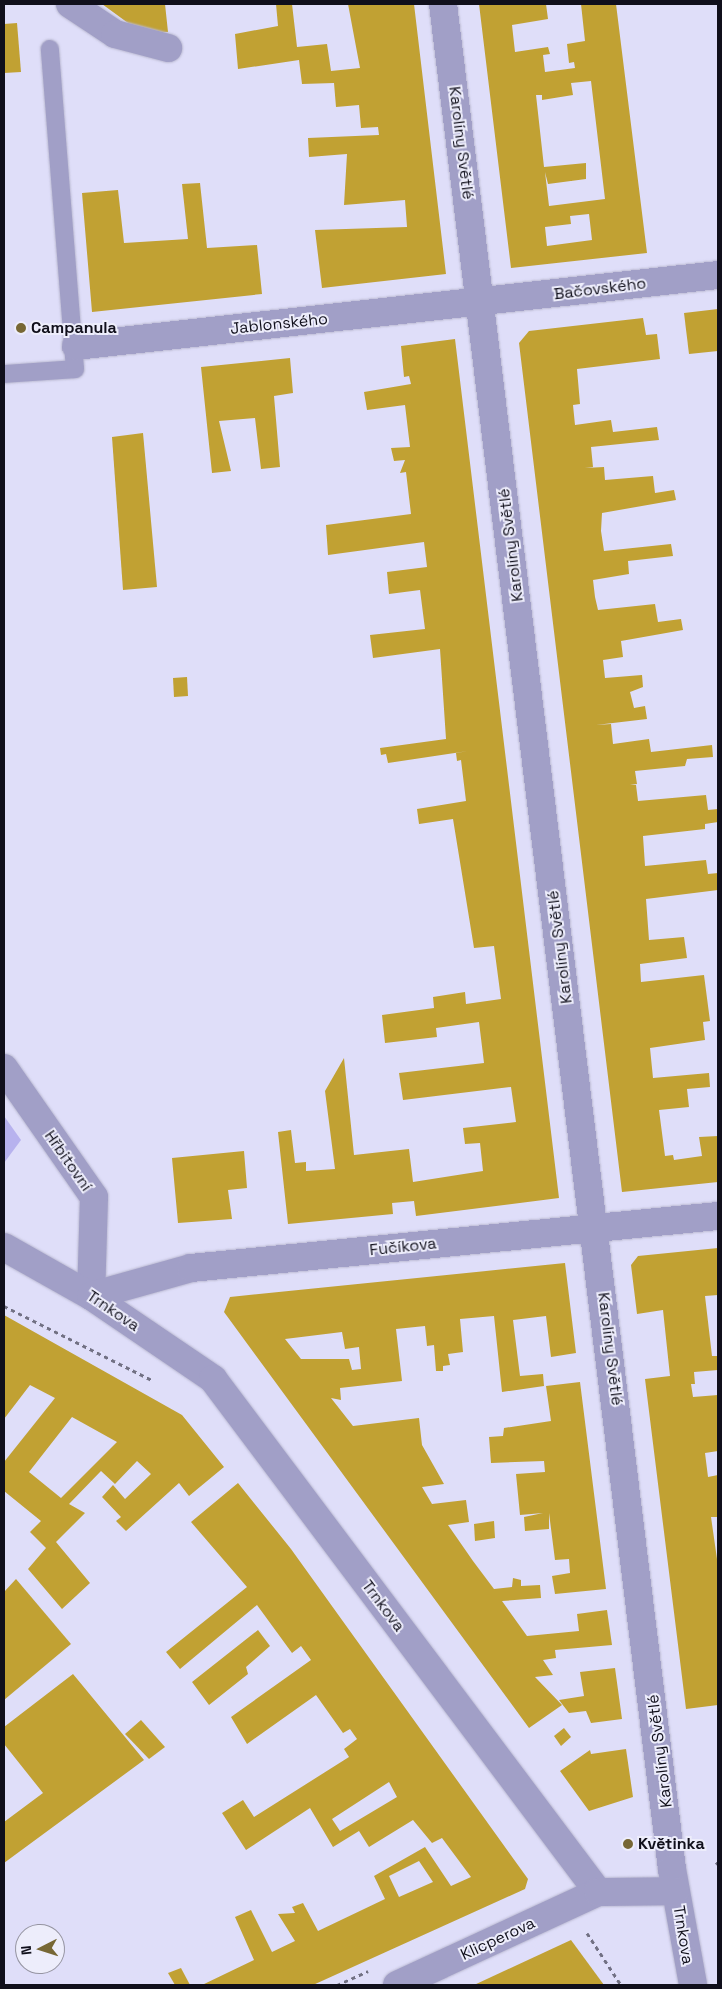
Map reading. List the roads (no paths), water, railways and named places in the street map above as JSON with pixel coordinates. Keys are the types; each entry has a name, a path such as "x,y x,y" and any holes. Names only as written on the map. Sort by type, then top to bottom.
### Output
{"street":[{"path":"70,4 115,34 168,48"},
{"name":"Karolíny Světlé","path":"443,4 675,1890"},
{"name":"Bačovského","path":"481,302 718,275"},
{"name":"Jablonského","path":"76,346 481,302"},
{"name":"Hřbitovní","path":"4,1068 94,1197 91,1296"},
{"name":"Fučíkova","path":"91,1296 191,1268 718,1216"},
{"name":"Trnkova","path":"4,1247 91,1296 213,1379 598,1892 675,1890 693,1985"},
{"name":"Klicperova","path":"397,1985 598,1892"}],"lane":[{"path":"4,374 75,369 76,346 50,49"}],"place":[{"name":"Campanula","path":"21,328"},
{"name":"Květinka","path":"628,1844"}]}
